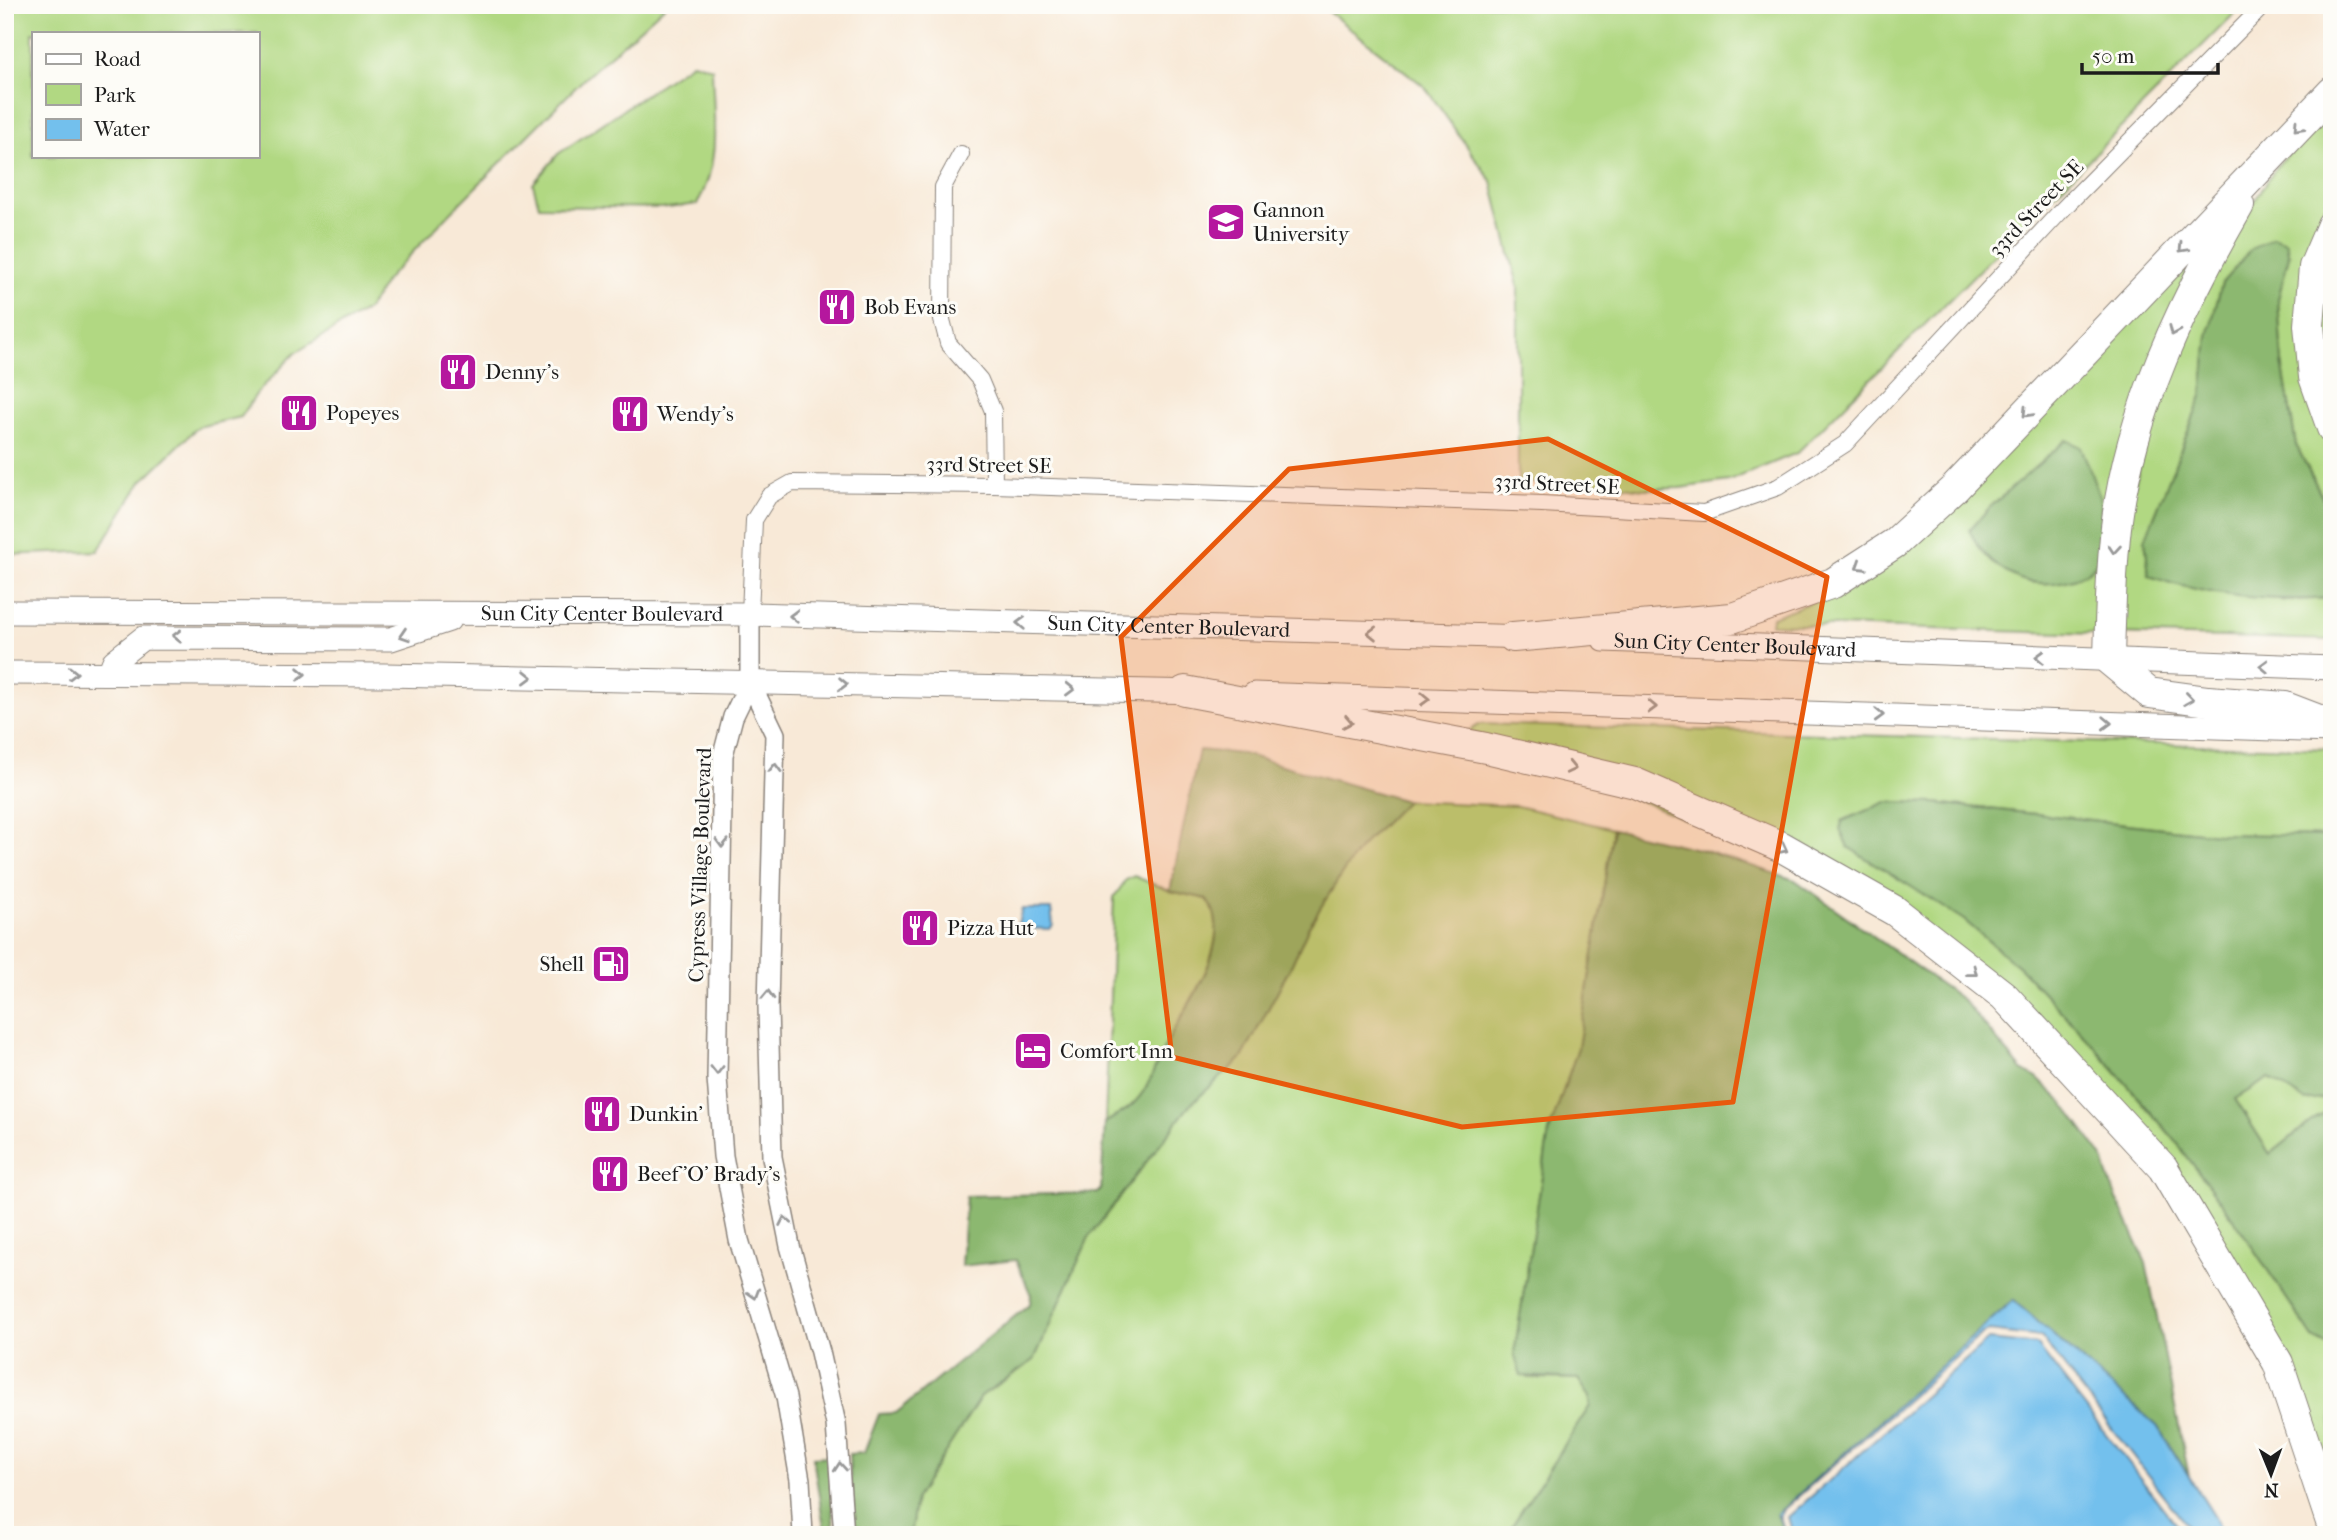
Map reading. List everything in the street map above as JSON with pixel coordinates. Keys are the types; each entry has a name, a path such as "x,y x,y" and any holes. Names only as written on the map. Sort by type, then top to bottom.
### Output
{"highway":[{"path":"1513,637 1732,618 1833,583 1895,543 1954,489 2332,92"},
{"path":"2264,163 2199,276 2156,370 2116,525 2109,660 2149,693 2208,701 2285,706 2332,725"},
{"path":"2332,225 2314,267 2309,326 2314,377 2332,428"},
{"path":"1185,691 1486,748 1635,783 1782,848 1895,911 2004,996 2163,1168 2278,1363 2332,1525"}],"main road":[{"name":"Sun City Center Boulevard","path":"5,612 750,614 1513,637 2332,668"},
{"path":"109,673 114,661 144,638 391,639 468,613"},
{"path":"5,673 750,682 1185,691 2332,730"}],"street":[{"name":"33rd Street SE","path":"750,614 754,520 769,496 792,483 994,485 1542,504 1704,513 1778,487 1845,443 2059,213 2264,5"},
{"path":"961,153 943,187 942,320 948,343 980,380 993,411 994,485"},
{"path":"750,614 750,682 775,734 768,1006 772,1157 790,1246 820,1352 836,1424 844,1535"},
{"name":"Cypress Village Boulevard","path":"750,682 733,717 723,755 717,1078 723,1156 739,1240 786,1397 800,1480 803,1535"}],"highlighted area":[{"path":"1548,439 1827,577 1733,1102 1462,1127 1172,1057 1121,637 1289,469"}],"green space":[{"path":"5,5 666,5 585,78 455,208 387,279 368,309 295,353 257,393 241,417 198,427 141,482 98,551 5,555"},
{"path":"1320,5 2243,5 1797,453 1729,481 1680,488 1644,489 1600,483 1518,483 1518,286 1492,182 1425,87"},
{"path":"693,62 712,68 714,120 710,172 697,204 668,208 539,206 533,184 558,154"},
{"path":"2332,103 2332,201 2317,232 2316,411 2332,448 2332,516 2296,445 2282,362 2278,299 2289,256 2208,336 2202,396 2145,540 2283,601 2332,598 2332,640 2115,634 2128,510 2166,368 2248,211 2277,166"},
{"path":"2273,237 2286,242 2289,256 2278,299 2282,362 2296,445 2332,516 2332,598 2239,596 2194,589 2149,576 2145,540 2202,396 2208,336 2222,283 2250,250"},
{"path":"2200,242 2175,304 2097,634 1771,624 1772,617 1835,593"},
{"path":"2332,247 2332,402 2320,295"},
{"path":"2066,440 2081,447 2095,483 2104,522 2104,547 2091,569 2080,576 2052,583 2025,581 2005,572 1992,562 1969,530 1990,507"},
{"path":"1480,724 2332,749 2332,836 2218,834 1935,803 1887,802 1842,821 1911,884 1964,920 2020,968 2092,1044 2174,1139 2233,1218 2313,1338 2328,1346 2332,1353 2332,1485 2212,1228 1902,907 1469,731"},
{"path":"1199,750 1243,754 1406,801 1360,848 1343,872 1309,926 1242,1058 1190,1105 1089,1237 1034,1360 981,1396 916,1498 910,1535 853,1535 849,1454 864,1453 879,1414 896,1413 1030,1304 1031,1295 1016,1260 961,1266 966,1196 1097,1193 1101,1189 1105,1123 1129,1108 1143,1092 1204,976 1216,935 1215,916 1207,899 1170,891"},
{"path":"1406,801 1517,806 1613,829 1578,1048 1549,1132 1514,1354 1528,1378 1578,1379 1590,1397 1590,1406 1506,1535 910,1535 916,1498 981,1396 1034,1360 1089,1237 1190,1105 1242,1058 1309,926 1343,872 1360,848"},
{"path":"1886,802 1935,803 2218,834 2332,836 2332,1098 2305,1101 2269,1078 2235,1099 2270,1154 2307,1124 2332,1110 2332,1353 2328,1346 2313,1338 2233,1218 2174,1139 2092,1044 2020,968 1964,920 1848,847 1840,830 1842,821"},
{"path":"1613,829 1702,850 1795,880 1964,1001 2022,1070 2037,1078 2063,1103 2102,1156 2111,1185 2146,1263 2189,1476 2157,1426 2013,1300 1777,1514 1785,1535 1506,1535 1590,1406 1590,1397 1578,1379 1521,1376 1514,1354 1549,1132 1578,1048"},
{"path":"1134,876 1170,891 1207,899 1214,914 1216,931 1208,967 1168,1040 1146,1088 1129,1108 1105,1123 1114,897 1126,880"},
{"path":"2269,1078 2329,1100 2332,1098 2332,1110 2308,1124 2270,1154 2235,1099"},
{"path":"830,1456 834,1535 825,1535 813,1457"}],"water":[{"path":"1022,909 1051,909 1053,925 1050,929 1022,928 1018,924"},
{"path":"2013,1300 2157,1426 2216,1519 2221,1535 2194,1535 2041,1337 1989,1331 1983,1333 1783,1510 1780,1517 1785,1534 1777,1514"},
{"path":"1988,1340 2037,1345 2184,1535 1793,1535 1788,1517"}],"place":[{"name":"Gannon University","path":"1226,222"},
{"name":"Bob Evans","path":"837,307"},
{"name":"Denny's","path":"458,372"},
{"name":"Popeyes","path":"299,413"},
{"name":"Wendy's","path":"630,414"},
{"name":"Pizza Hut","path":"920,928"},
{"name":"Shell","path":"611,964"},
{"name":"Comfort Inn","path":"1033,1051"},
{"name":"Dunkin'","path":"602,1114"},
{"name":"Beef 'O' Brady's","path":"610,1174"}]}
